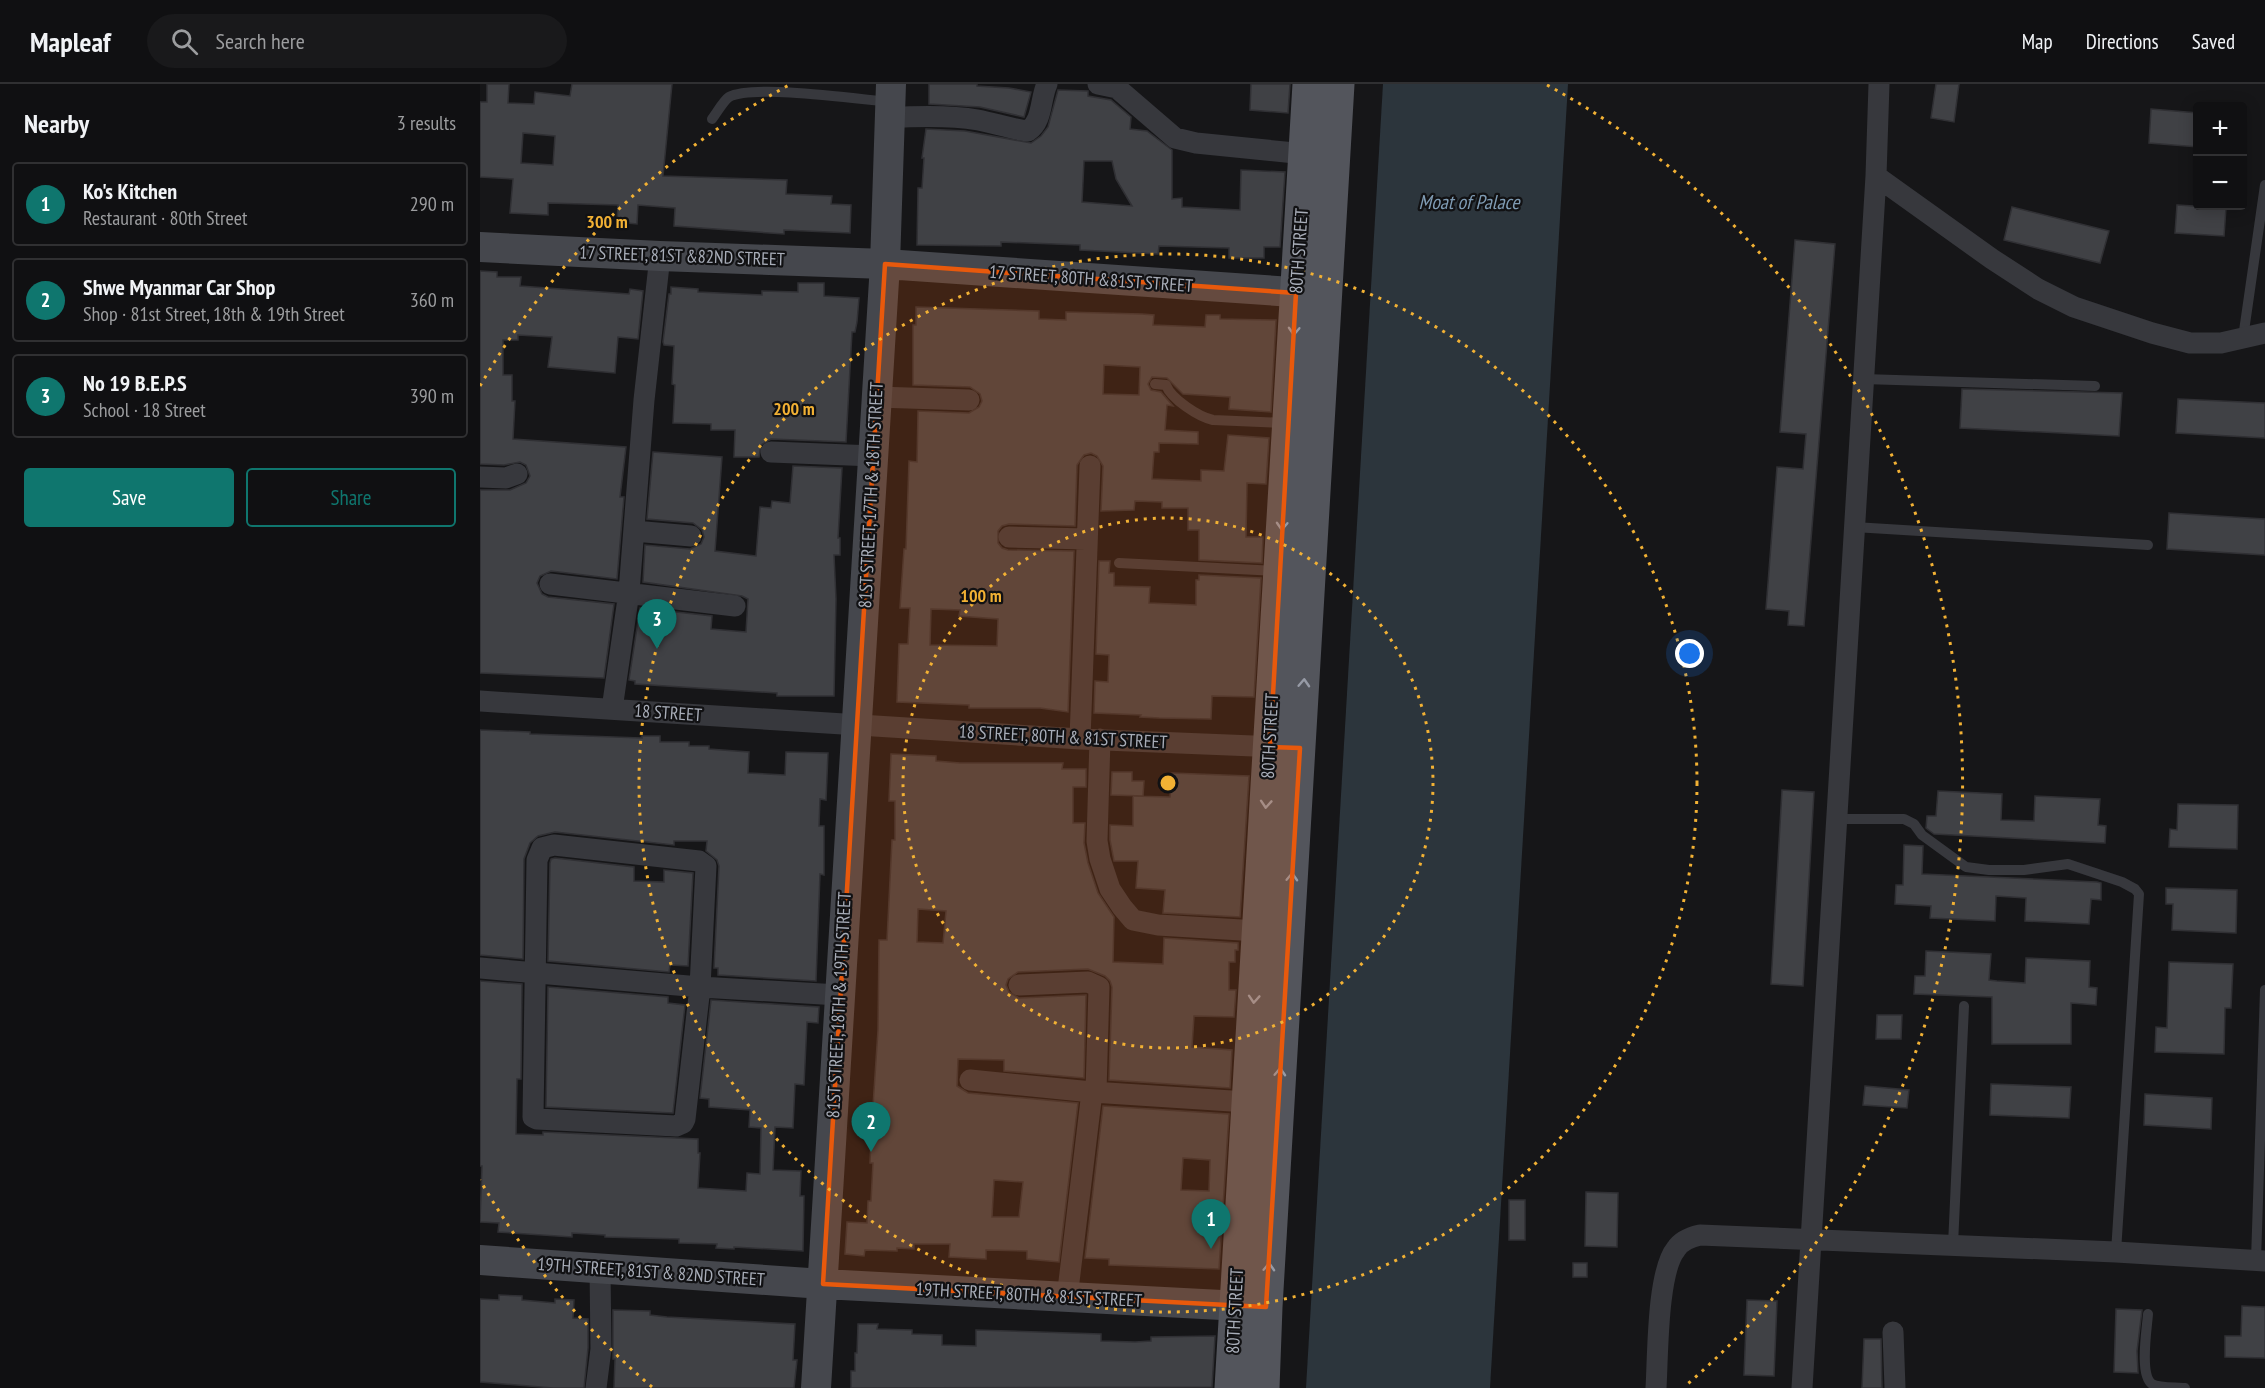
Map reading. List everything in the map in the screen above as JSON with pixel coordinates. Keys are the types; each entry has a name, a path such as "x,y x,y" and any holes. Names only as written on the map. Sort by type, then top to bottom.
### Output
{"main road":[{"name":"80TH STREET","path":"1231,1388 1251,1307 1285,748 1311,293 1305,154 1309,84"},
{"name":"80TH STREET","path":"1263,1388 1251,1307 1247,1102 1258,931 1285,748 1280,571 1288,423 1311,293 1338,84"}],"street":[{"path":"890,101 929,115 977,120 1028,131 1033,127 1041,108 1047,84"},
{"path":"1098,84 1117,88 1175,138 1196,143 1305,154"},
{"path":"1802,1388 1876,176 1879,84"},
{"name":"81ST STREET, 17TH & 18TH STREET","path":"857,725 885,264 890,101"},
{"path":"1876,176 1992,259 2058,300 2110,320 2190,343 2221,343 2258,336"},
{"name":"17 STREET, 81ST &82ND STREET","path":"480,247 885,264"},
{"path":"612,709 629,592 644,400 660,256"},
{"name":"17 STREET, 80TH &81ST STREET","path":"885,264 1311,293"},
{"path":"877,397 969,400"},
{"path":"771,452 874,456"},
{"path":"1090,466 1086,539 1090,740 1097,841 1110,890 1133,920 1158,926 1258,931"},
{"path":"480,477 506,478 517,474"},
{"path":"634,531 691,536"},
{"path":"1009,537 1086,539"},
{"path":"550,584 735,606"},
{"name":"18 STREET","path":"480,700 857,725"},
{"name":"18 STREET, 80TH & 81ST STREET","path":"857,725 1090,740 1285,748"},
{"name":"81ST STREET, 18TH & 19TH STREET","path":"816,1388 857,725"},
{"path":"554,845 702,862 705,866 705,884 699,987 685,1119 682,1123 676,1126 533,1117 537,860 542,848 554,845"},
{"path":"480,968 699,987 839,995"},
{"path":"1019,985 1088,982 1100,987 1094,1092 1067,1298"},
{"path":"970,1080 1094,1092 1247,1102"},
{"path":"1656,1388 1660,1303 1664,1281 1675,1250 1691,1237 1709,1234 2260,1260"},
{"name":"19TH STREET, 81ST & 82ND STREET","path":"480,1260 823,1284"},
{"path":"596,1388 601,1349 600,1268"},
{"name":"19TH STREET, 80TH & 81ST STREET","path":"823,1284 1251,1307"},
{"path":"1893,1332 1895,1388"}],"lane":[{"path":"712,119 728,98 748,93 779,92 890,101"},
{"path":"2258,336 2265,184"},
{"path":"1863,379 2095,386"},
{"path":"1155,384 1166,385 1169,393 1202,418 1288,423"},
{"path":"1854,527 2148,545"},
{"path":"1119,563 1280,571"},
{"path":"1836,819 1904,819 1914,824 1922,835 1966,867 1989,870 2024,870 2068,864 2122,882 2139,894 2116,1252"},
{"path":"2260,1260 2265,990"},
{"path":"1953,1245 1964,1006"},
{"path":"2148,1314 2145,1360 2148,1380 2154,1386 2185,1388"}],"highlighted area":[{"path":"885,264 1296,293 1270,747 1300,748 1266,1307 823,1284"}],"water":[{"name":"Moat of Palace","path":"1383,84 1568,84 1490,1388 1306,1388"}],"building":[{"path":"487,84 509,84 508,103 534,104 535,92 570,96 572,84 672,84 663,176 787,180 786,194 832,196 831,204 851,205 850,233 784,230 784,234 674,226 675,208 638,205 637,224 617,222 618,205 548,203 548,215 510,213 513,179 480,177 480,102 487,102","holes":["523,133 555,136 553,165 521,163"]},
{"path":"929,84 977,84 977,86 1031,92 1024,117 980,107 929,104"},
{"path":"1251,84 1290,84 1288,113 1250,110"},
{"path":"1936,84 1959,84 1954,122 1931,118"},
{"path":"1058,90 1088,91 1088,96 1111,100 1131,117 1130,129 1147,131 1172,150 1172,199 1182,198 1182,207 1240,210 1241,170 1285,172 1280,247 1264,247 1264,258 1229,258 1229,248 1159,246 1158,254 1080,250 1080,245 1001,242 1001,246 917,245 918,188 922,188 924,158 922,158 926,129 965,131 1031,143 1048,127","holes":["1084,161 1112,161 1116,179 1132,206 1082,202"]},
{"path":"2151,109 2193,113 2193,147 2149,143"},
{"path":"2177,205 2193,206 2193,210 2226,210 2224,236 2175,233"},
{"path":"2012,207 2109,231 2100,263 2004,240"},
{"path":"1795,240 1835,244 1804,626 1788,625 1789,611 1766,609 1777,467 1803,469 1806,434 1780,432"},
{"path":"480,271 497,272 497,277 521,277 520,286 629,294 630,289 643,291 638,339 618,337 615,373 548,367 552,337 518,335 518,340 503,340 503,375 512,375 512,401 515,401 513,439 626,447 620,497 624,497 617,579 551,571 540,576 537,583 542,594 548,597 614,604 604,678 480,673 480,490 510,490 526,483 530,476 526,465 520,462 504,465 480,464"},
{"path":"798,283 824,283 824,296 859,298 855,332 852,332 846,442 771,439 761,445 759,457 734,457 735,430 711,430 711,424 673,423 674,346 664,345 663,342 671,287 698,289 698,292 762,295 762,291 798,292"},
{"path":"916,307 1039,311 1039,319 1066,320 1066,312 1142,314 1154,315 1153,325 1205,327 1206,315 1220,315 1220,319 1276,320 1271,412 1229,409 1230,397 1183,394 1167,378 1152,377 1148,384 1151,390 1161,392 1173,406 1167,405 1165,430 1198,432 1198,444 1159,443 1159,452 1154,452 1152,479 1201,481 1201,470 1224,471 1228,435 1269,438 1266,484 1247,483 1246,537 1263,537 1262,563 1199,560 1199,530 1188,530 1188,508 1162,508 1162,502 1135,501 1134,510 1101,511 1103,466 1097,456 1091,453 1084,455 1077,465 1075,526 1009,524 1002,526 998,531 998,543 1002,548 1008,550 1074,551 1068,712 1040,708 969,708 969,705 897,702 899,644 908,644 910,608 900,608 904,549 906,549 909,461 917,462 918,411 969,413 979,407 982,401 980,394 970,387 913,385 913,325 916,325","holes":["1104,365 1140,367 1139,395 1103,394","931,609 960,610 959,616 998,619 997,646 930,645"]},
{"path":"1962,389 2122,393 2119,436 1960,428"},
{"path":"2178,399 2265,403 2265,438 2176,433"},
{"path":"653,452 722,457 715,551 756,556 760,507 771,508 772,501 790,503 793,466 842,468 838,538 840,538 840,555 834,555 836,599 834,696 777,696 777,693 635,684 635,681 629,680 640,608 712,616 711,629 746,632 748,599 742,596 643,582 645,545 690,549 701,544 704,537 702,530 693,523 647,519"},
{"path":"2169,513 2265,519 2265,555 2167,549"},
{"path":"1099,561 1110,561 1109,573 1114,573 1114,586 1150,587 1149,603 1196,605 1196,580 1199,580 1199,575 1261,578 1254,697 1212,696 1211,719 1094,713 1095,681 1108,682 1109,655 1096,654"},
{"path":"480,730 642,738 642,736 660,736 660,742 689,742 689,746 709,746 709,749 749,752 748,773 785,775 786,752 828,753 826,800 820,799 819,826 824,826 824,875 820,874 816,981 718,975 718,968 714,968 719,866 717,860 706,851 707,841 674,841 674,845 555,832 538,836 530,843 524,859 523,959 480,955"},
{"path":"891,754 936,756 936,761 960,763 1063,763 1062,769 1086,769 1086,787 1073,787 1073,823 1085,823 1084,843 1088,863 1098,893 1114,917 1113,962 1163,964 1164,938 1238,943 1238,950 1235,950 1235,962 1229,962 1229,990 1236,990 1234,1017 1194,1016 1192,1047 1232,1050 1230,1088 1109,1080 1112,987 1105,976 1088,969 1018,972 1008,979 1006,985 1009,992 1019,998 1086,995 1084,1078 1004,1071 1004,1060 958,1059 957,1086 968,1093 1078,1103 1059,1262 1027,1259 1027,1251 986,1250 986,1259 949,1257 950,1244 914,1244 914,1249 897,1248 897,1251 865,1250 864,1256 845,1254 847,1222 867,1223 868,1201 871,1201 873,1163 870,1163 878,1030 879,940 887,940 892,840 895,840 895,801 889,801","holes":["918,909 946,911 943,943 917,942","994,1180 1023,1182 1019,1217 992,1217"]},
{"path":"1112,772 1132,772 1132,781 1144,781 1143,796 1111,795"},
{"path":"1172,773 1249,776 1240,917 1163,913 1165,890 1136,888 1138,861 1114,861 1110,825 1133,826 1133,796 1170,797"},
{"path":"1782,790 1814,792 1803,986 1771,984"},
{"path":"1938,791 2002,794 2001,820 2034,821 2035,796 2100,799 2098,825 2106,826 2105,843 1934,834 1926,828 1927,816 1936,816"},
{"path":"2178,804 2238,805 2237,849 2169,847 2170,829 2177,830"},
{"path":"1904,845 1923,846 1922,874 2097,882 2101,883 2101,900 2091,899 2089,924 2025,921 2026,898 1996,896 1995,921 1930,918 1931,906 1895,904 1896,885 1903,885"},
{"path":"551,859 634,867 634,881 664,882 664,870 693,873 688,966 670,965 669,972 548,961 550,863"},
{"path":"2166,888 2237,890 2236,933 2172,930 2173,904 2166,904"},
{"path":"1926,951 1991,954 1989,980 2025,983 2026,958 2090,961 2089,987 2097,988 2096,1005 2071,1003 2071,1044 1992,1044 1992,997 1914,994 1915,976 1925,976"},
{"path":"2169,962 2233,964 2231,1008 2225,1008 2224,1054 2155,1052 2156,1027 2167,1028"},
{"path":"480,981 522,984 521,1079 517,1079 516,1134 543,1135 543,1132 698,1139 698,1153 700,1153 698,1188 746,1191 747,1173 760,1174 761,1128 749,1127 750,1110 709,1107 709,1099 700,1098 711,1000 819,1007 818,1023 807,1022 804,1085 795,1084 793,1128 775,1127 773,1170 801,1171 800,1196 804,1196 803,1251 716,1248 717,1244 679,1243 679,1239 605,1237 605,1235 572,1233 572,1237 498,1232 499,1223 480,1222 482,1166 480,1166"},
{"path":"548,987 668,997 668,1003 685,1005 673,1113 546,1107"},
{"path":"1877,1015 1902,1015 1901,1039 1876,1039"},
{"path":"1991,1084 2071,1087 2069,1118 1990,1115"},
{"path":"1865,1086 1909,1090 1907,1108 1863,1105"},
{"path":"2145,1094 2212,1098 2211,1129 2144,1125"},
{"path":"1103,1106 1229,1114 1219,1269 1109,1265 1109,1259 1085,1258","holes":["1183,1158 1210,1160 1209,1191 1181,1190"]},
{"path":"1586,1192 1618,1193 1617,1247 1585,1246"},
{"path":"1509,1200 1525,1200 1525,1240 1509,1240"},
{"path":"1573,1263 1587,1263 1587,1277 1573,1277"},
{"path":"499,1295 522,1296 522,1300 555,1303 555,1299 574,1300 573,1318 588,1319 584,1388 480,1382 480,1299 499,1300"},
{"path":"1747,1300 1777,1301 1774,1376 1744,1375"},
{"path":"2242,1306 2265,1307 2265,1358 2225,1357 2225,1336 2241,1336"},
{"path":"2116,1309 2142,1310 2137,1351 2138,1373 2114,1372"},
{"path":"613,1310 650,1311 650,1315 667,1317 795,1324 793,1360 797,1360 794,1388 614,1388"},
{"path":"858,1324 878,1324 877,1329 912,1330 912,1334 942,1335 942,1345 976,1346 976,1330 1101,1334 1101,1341 1135,1342 1151,1341 1151,1337 1215,1336 1212,1387 851,1388 851,1371 855,1371 855,1353 857,1353"},
{"path":"1864,1339 1881,1339 1882,1388 1862,1388"}],"place":[{"name":"No 19 B.E.P.S","path":"657,649"},
{"name":"Shwe Myanmar Car Shop","path":"871,1152"},
{"name":"Ko's Kitchen","path":"1211,1249"}]}
